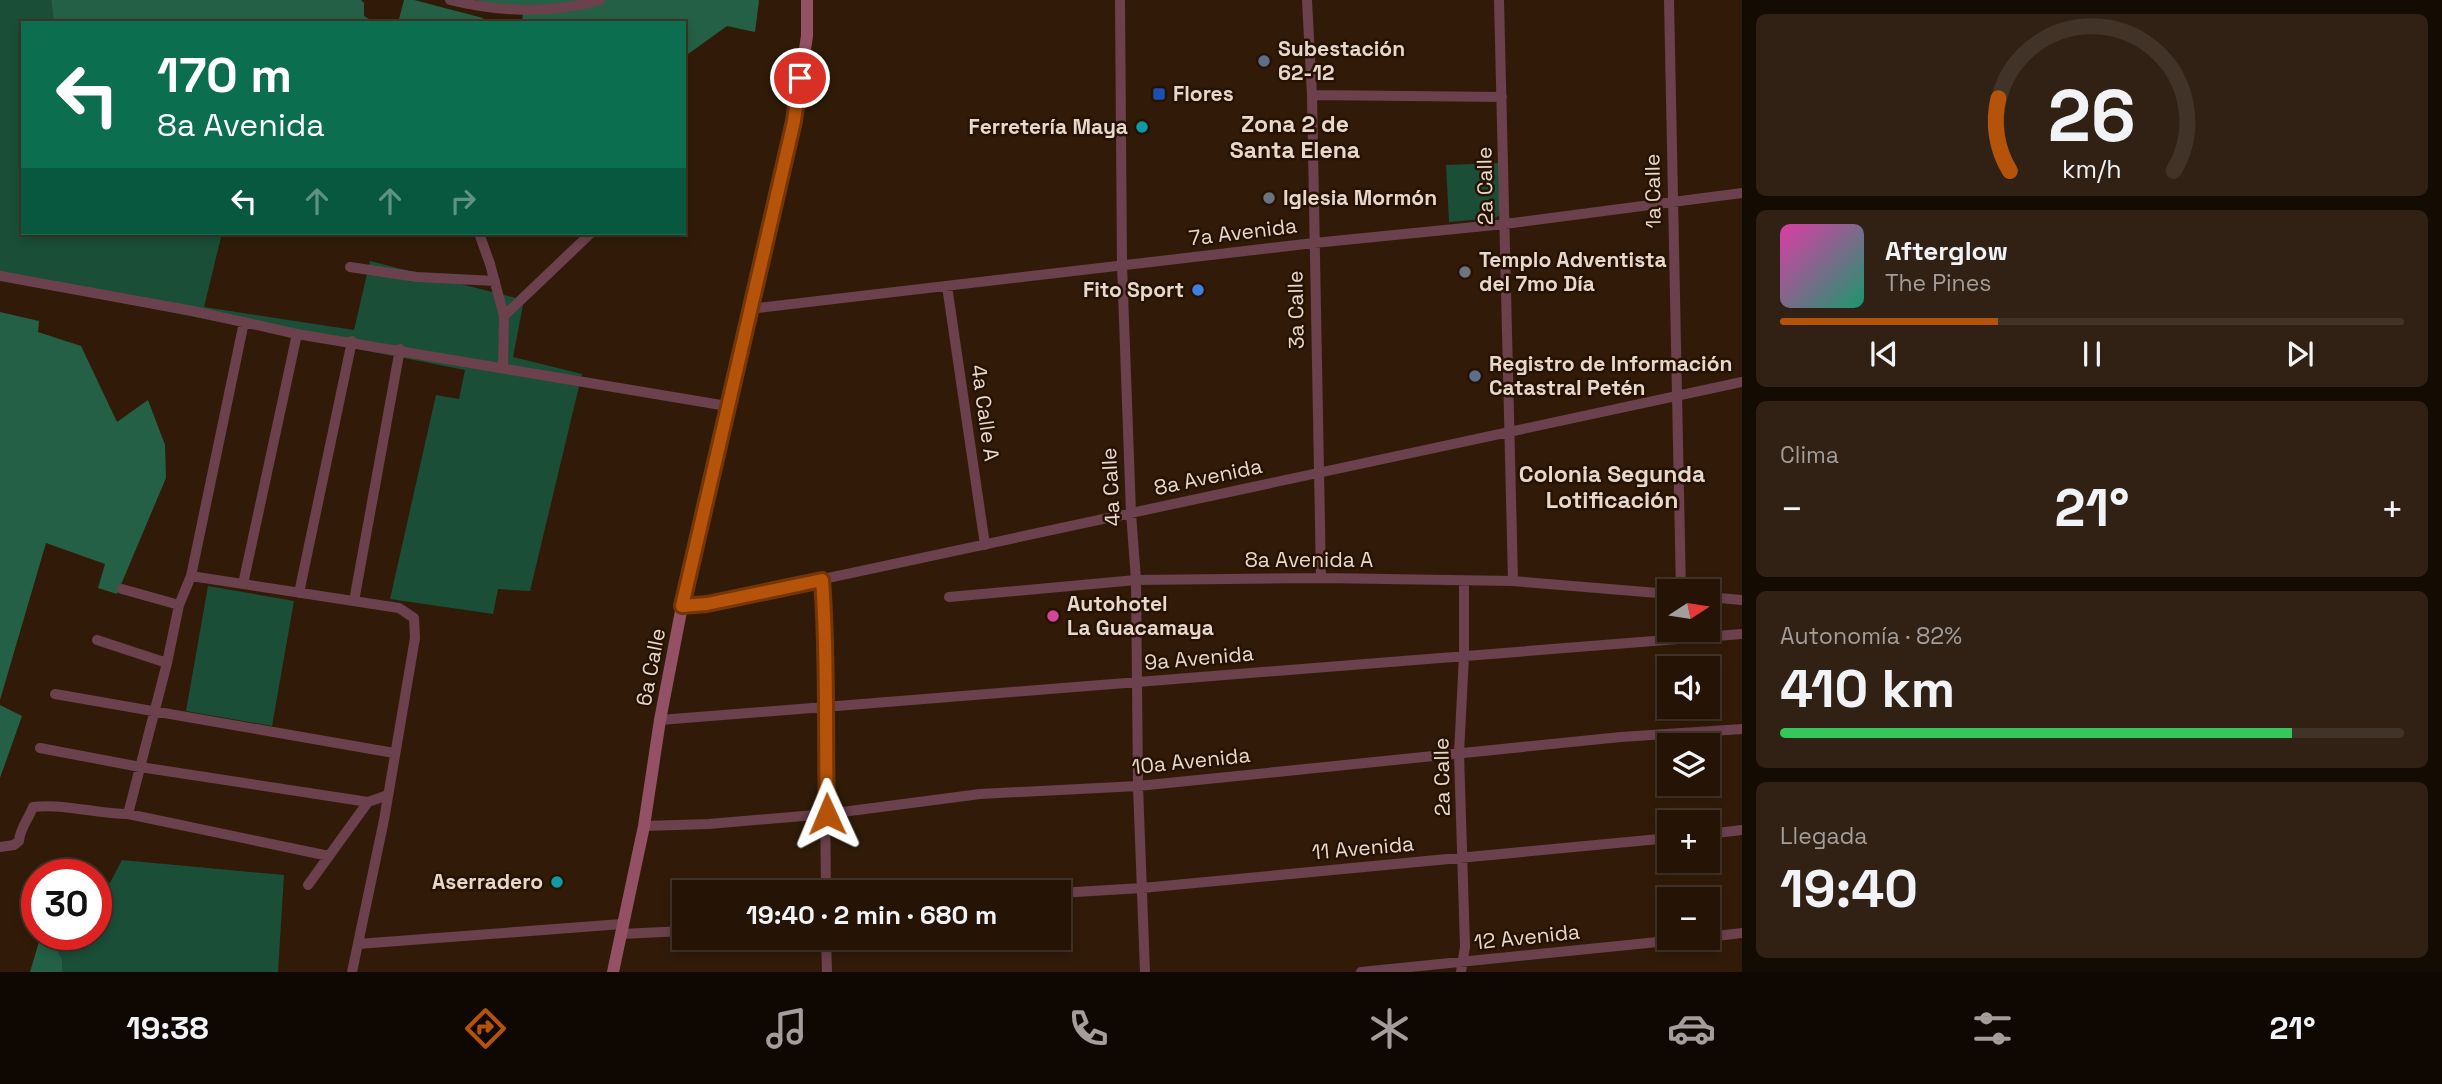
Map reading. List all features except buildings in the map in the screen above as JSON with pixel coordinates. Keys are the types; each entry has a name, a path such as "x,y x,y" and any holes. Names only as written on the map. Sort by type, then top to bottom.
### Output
{"main road":[{"name":"6a Calle","path":"613,972 644,826 660,720 682,606 794,121 807,36 807,0"}],"street":[{"path":"450,0 468,5 520,10 579,6 600,0"},
{"name":"4a Calle","path":"1120,0 1122,265 1136,580 1138,786 1145,972"},
{"name":"3a Calle","path":"1307,0 1312,95 1321,578"},
{"name":"2a Calle","path":"1499,0 1513,581"},
{"name":"1a Calle","path":"1669,0 1681,579"},
{"path":"1312,95 1502,97"},
{"name":"7a Avenida","path":"749,309 1314,243 1505,224 1742,193"},
{"path":"480,235 504,316 503,368"},
{"path":"504,316 589,235"},
{"path":"350,267 417,277 495,281"},
{"path":"0,275 297,334 400,349 727,406"},
{"name":"4a Calle A","path":"947,286 985,545"},
{"path":"128,814 179,605 191,576 244,322"},
{"path":"243,584 297,334"},
{"path":"299,593 352,341"},
{"path":"354,601 400,349"},
{"name":"8a Avenida","path":"682,606 707,604 822,580 1742,382"},
{"path":"191,576 399,608 414,618 415,638 388,794 352,972"},
{"name":"8a Avenida A","path":"949,597 1136,580 1321,578 1513,581 1657,593"},
{"path":"822,580 827,645 824,707 826,880"},
{"name":"2a Calle","path":"1462,967 1463,859 1459,753 1464,656 1464,582"},
{"path":"122,590 179,605"},
{"path":"1720,598 1742,600"},
{"name":"9a Avenida","path":"660,720 1742,635"},
{"path":"97,640 167,663"},
{"path":"55,694 394,752"},
{"name":"10a Avenida","path":"644,826 709,824 827,814 981,794 1138,786 1621,737 1742,729"},
{"path":"40,748 140,767 368,802 388,794"},
{"path":"307,885 368,802"},
{"path":"0,847 14,845 19,841 20,831 33,807 49,805 128,814 329,856"},
{"path":"1720,833 1742,830"},
{"name":"11 Avenida","path":"1071,892 1463,859 1657,839"},
{"path":"358,944 622,929 672,931"},
{"path":"1720,936 1742,933"},
{"name":"12 Avenida","path":"1361,972 1462,967 1657,943"},
{"path":"826,950 827,972"}],"green space":[{"path":"0,0 51,0 54,21 21,21 21,235 222,235 204,307 354,330 370,261 524,300 513,357 582,374 530,591 498,589 493,614 390,599 436,395 459,399 465,370 0,279"},
{"path":"51,0 361,0 364,3 364,16 373,21 54,21"},
{"path":"404,0 414,0 483,18 482,21 399,21"},
{"path":"475,0 759,1 755,32 727,26 686,56 686,21 522,21 523,12"},
{"path":"1499,163 1499,216 1449,222 1446,165"},
{"path":"0,312 39,321 38,332 81,346 117,422 148,400 165,445 166,478 117,594 98,588 105,564 46,543 0,700"},
{"path":"208,586 294,601 272,726 186,711"},
{"path":"0,705 22,716 0,778"},
{"path":"122,860 284,875 278,972 62,972 62,959 57,950 112,950 112,879"},
{"path":"37,950 57,950 62,959 62,972 30,972"}],"place":[{"name":"Subestación 62-12","path":"1264,61"},
{"name":"Flores","path":"1159,94"},
{"name":"Ferretería Maya","path":"1142,127"},
{"name":"Iglesia Mormón","path":"1269,198"},
{"name":"Templo Adventista del 7mo Día","path":"1465,272"},
{"name":"Fito Sport","path":"1198,290"},
{"name":"Registro de Información Catastral Petén","path":"1475,376"},
{"name":"Autohotel La Guacamaya","path":"1053,616"},
{"name":"Aserradero","path":"557,882"}],"district":[{"name":"Zona 2 de Santa Elena","path":"1295,137"},
{"name":"Colonia Segunda Lotificación","path":"1612,487"}],"route":[{"path":"800,78 794,121 682,606 707,604 822,580 827,645 824,707 827,814"}]}
